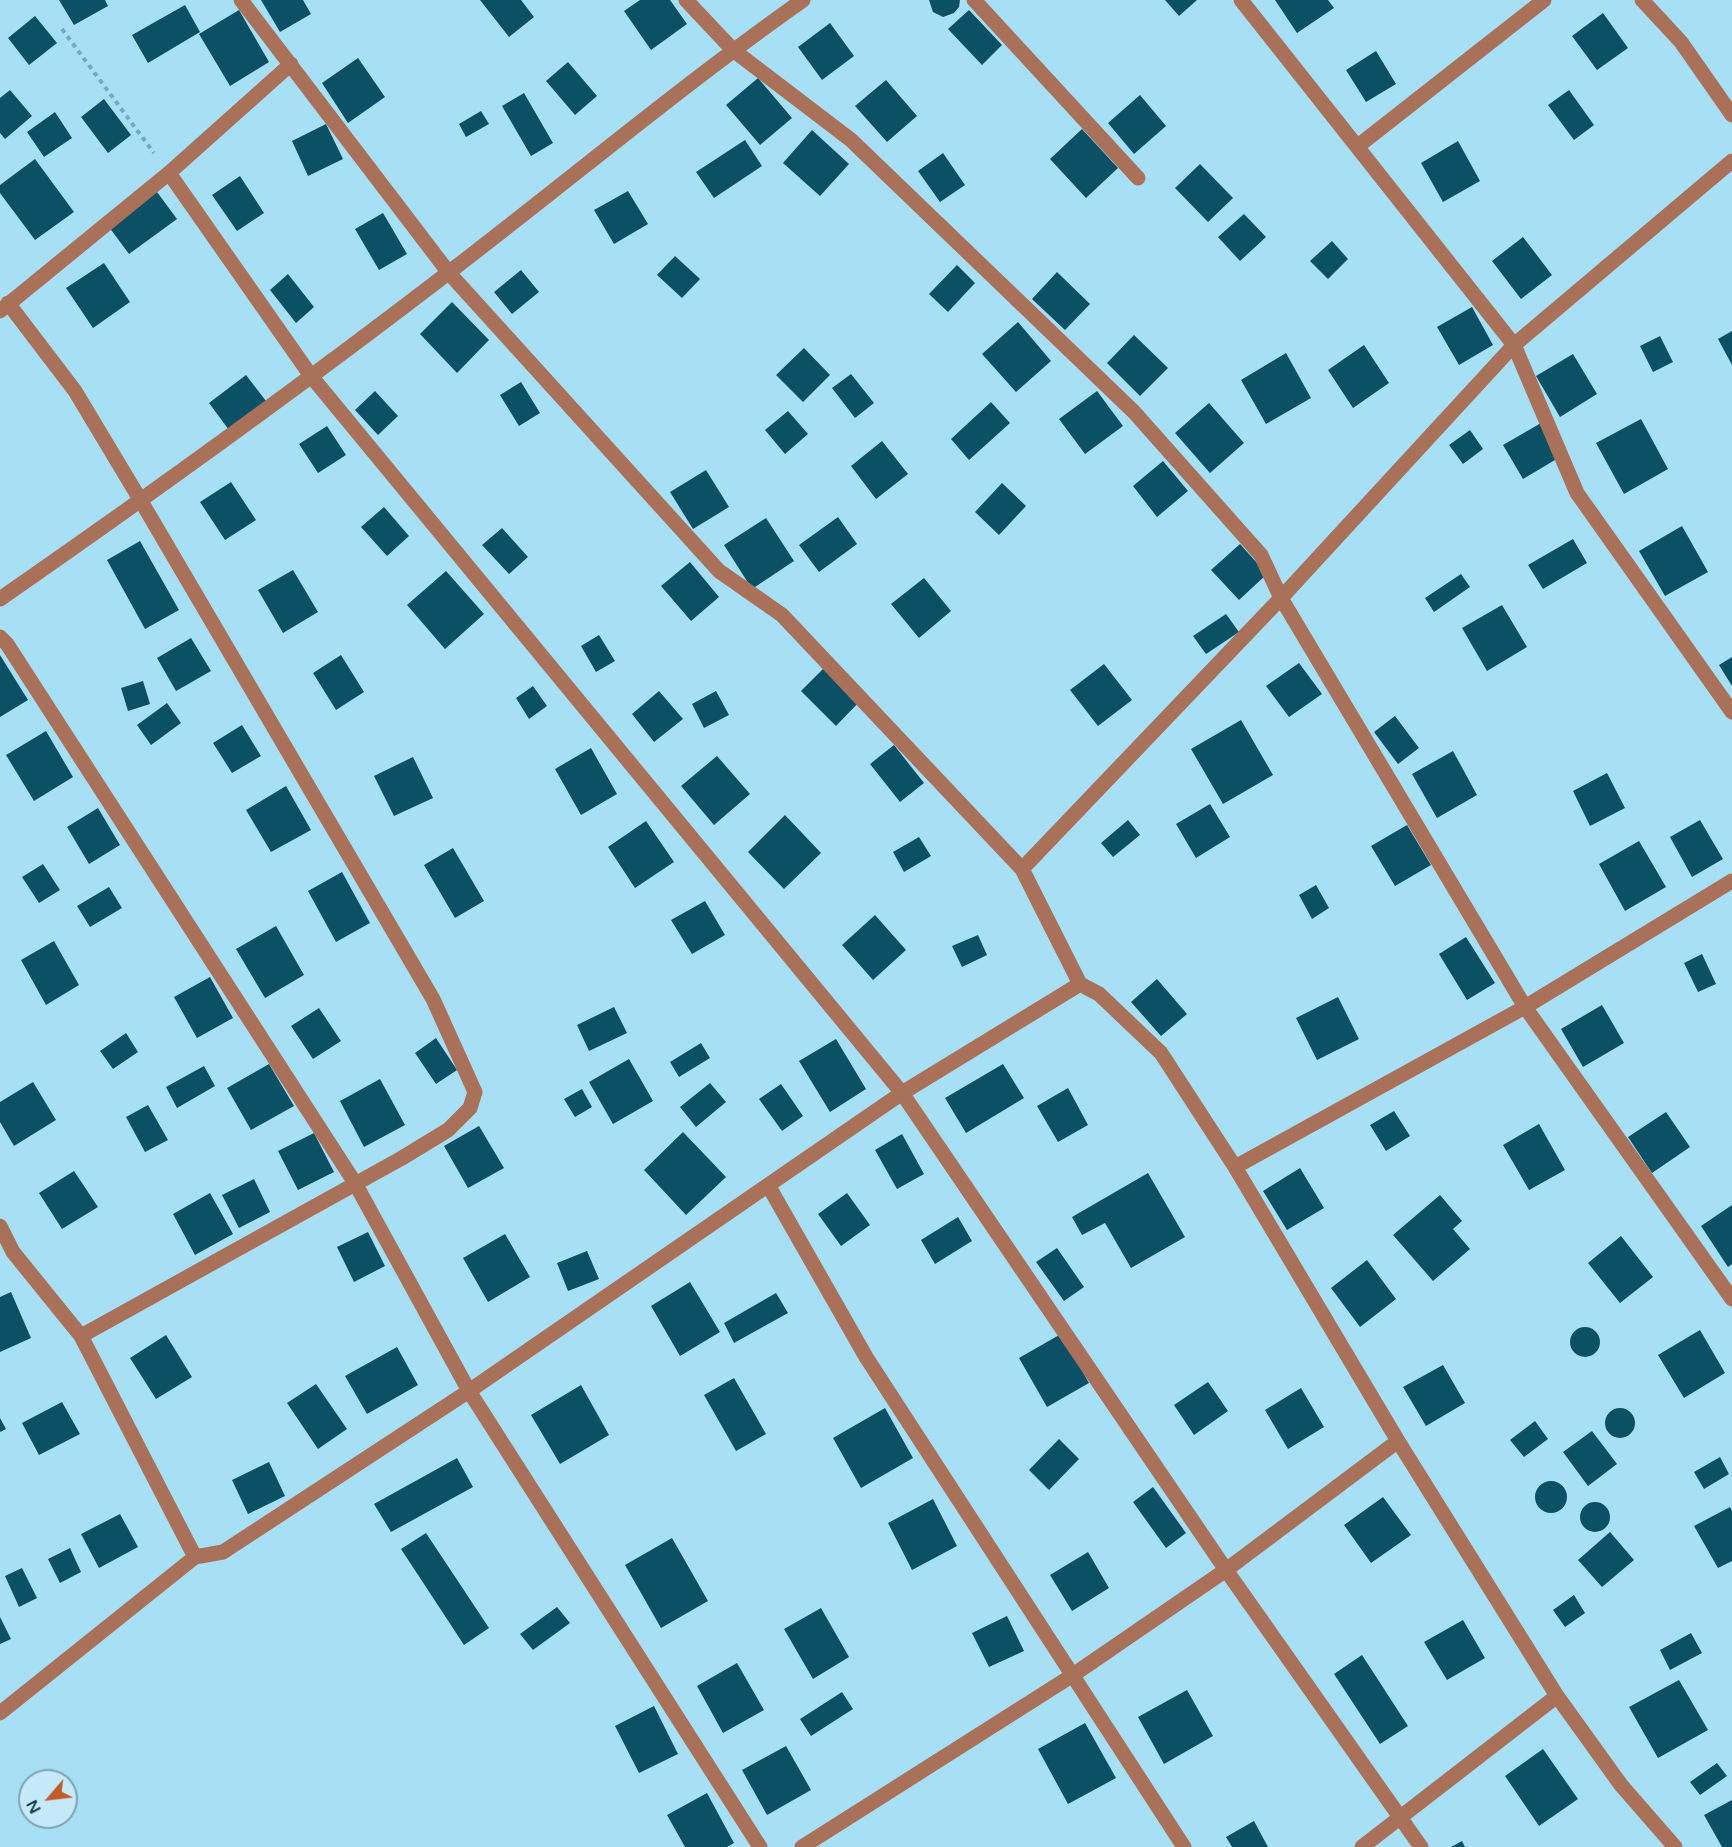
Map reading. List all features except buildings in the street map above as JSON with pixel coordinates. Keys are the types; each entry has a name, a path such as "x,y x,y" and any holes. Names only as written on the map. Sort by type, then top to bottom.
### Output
{"street":[{"path":"241,0 449,273 719,571 782,615 1022,869 1080,984 1099,994 1161,1053 1235,1167 1398,1441 1557,1696 1621,1785 1675,1847"},
{"path":"686,0 733,50 851,140 1134,412 1261,555 1281,598 1525,1006 1732,1299"},
{"path":"0,600 141,501 449,273 733,50 803,0"},
{"path":"974,0 1138,178"},
{"path":"1241,0 1514,345 1576,493 1732,712"},
{"path":"1358,146 1544,0"},
{"path":"1642,0 1681,42 1732,115"},
{"path":"81,1335 448,1130 470,1108 475,1092 433,999 75,391 4,307 169,173 291,64"},
{"path":"1022,869 1281,598 1514,345 1732,161"},
{"path":"169,173 311,376 902,1093 1226,1570 1421,1847"},
{"path":"0,637 14,654 355,1183 469,1391 760,1847"},
{"path":"1235,1167 1525,1006 1732,881"},
{"path":"0,1713 195,1557 223,1552 469,1391 902,1093 1080,984"},
{"path":"768,1185 866,1357 1184,1847"},
{"path":"0,1226 7,1255 81,1335 195,1557"},
{"path":"802,1847 1073,1675 1226,1570 1398,1441"},
{"path":"1362,1847 1557,1696"}],"path":[{"path":"62,29 169,173"}]}
